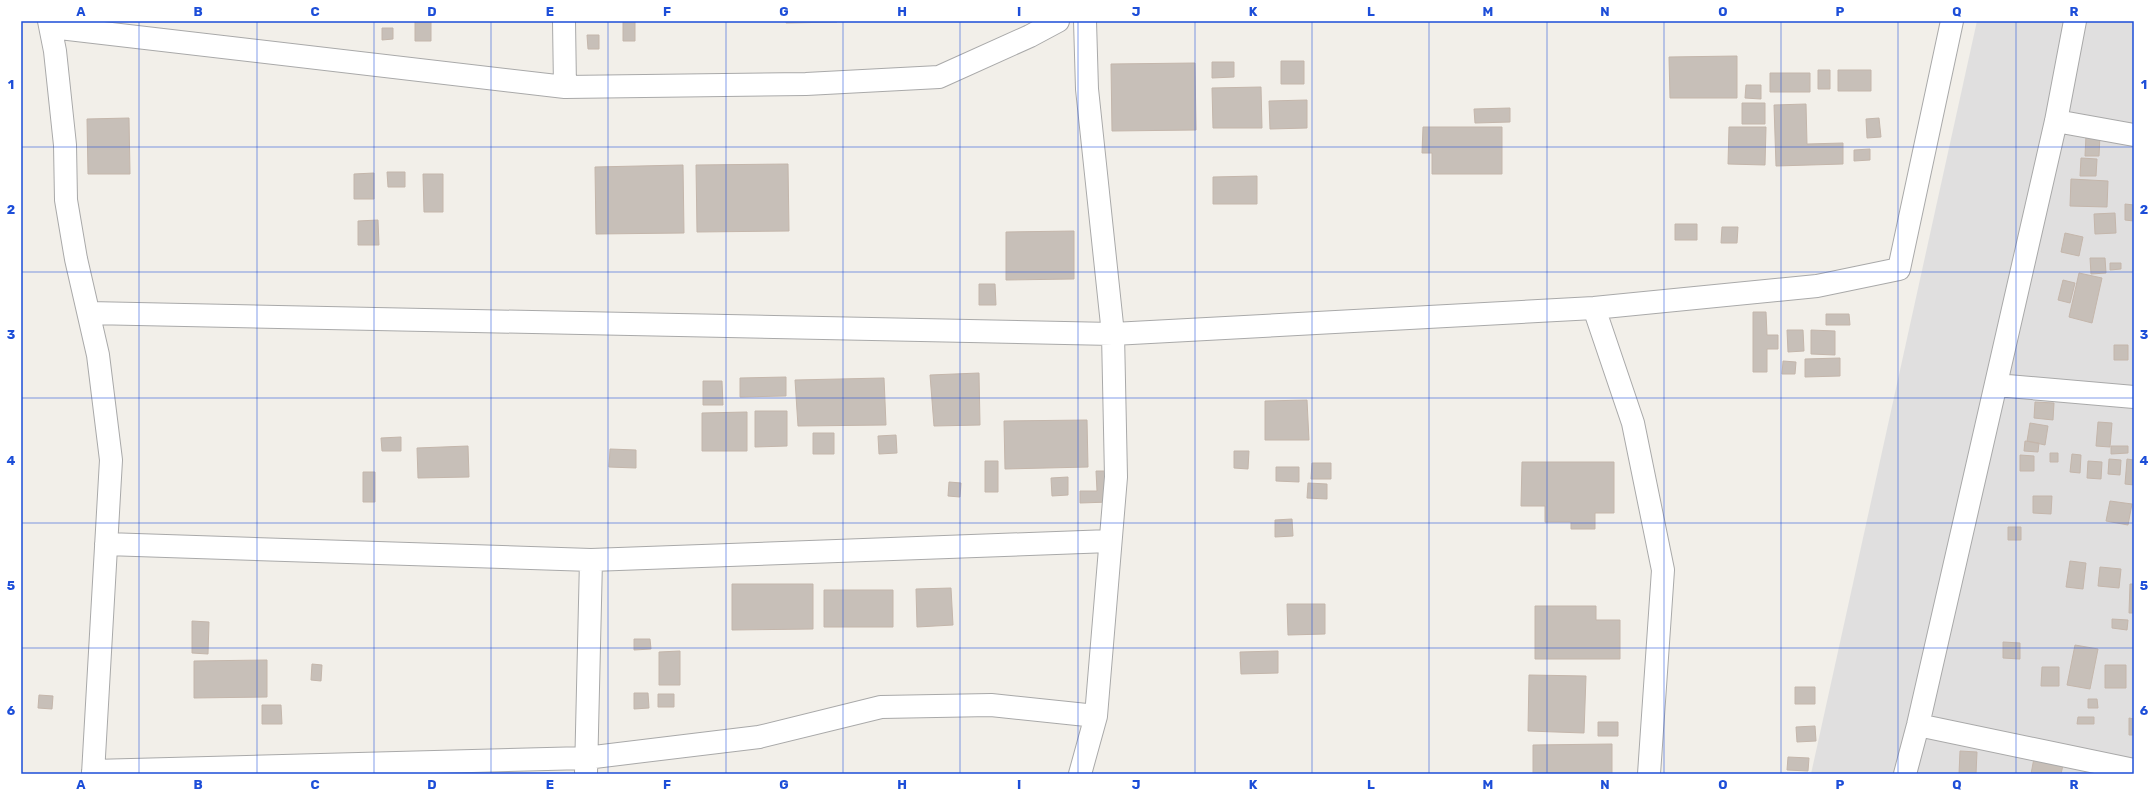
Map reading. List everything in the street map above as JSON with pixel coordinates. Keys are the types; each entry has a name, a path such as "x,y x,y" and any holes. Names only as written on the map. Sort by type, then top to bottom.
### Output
{"street":[{"path":"564,21 565,87"},
{"path":"1058,21 1030,36 939,77 806,84 565,87 50,24 65,145 66,200 76,259 98,355 111,460 93,772 586,766 759,737 882,706 991,705 1096,716"},
{"path":"1080,774 1096,716 1116,477 1113,334 1087,89 1085,21"},
{"path":"88,313 1113,334 1594,308 1817,286 1899,269 1952,21"},
{"path":"1905,774 1918,725 2056,121 2075,21"},
{"path":"2056,121 2134,135"},
{"path":"1594,308 1633,423 1663,570 1649,774"},
{"path":"1996,385 2134,397"},
{"path":"106,544 591,560 1110,541"},
{"path":"586,766 591,560"},
{"path":"1918,725 2134,770"}],"shaded area":[{"path":"1977,21 2134,21 2134,774 1811,774"}],"building":[{"path":"415,21 431,21 431,41 415,41"},
{"path":"623,21 635,21 635,41 623,41"},
{"path":"786,21 837,21 837,22 786,23"},
{"path":"382,28 393,28 393,39 382,40"},
{"path":"587,35 599,35 599,49 588,49"},
{"path":"1737,56 1737,98 1670,98 1669,57"},
{"path":"1281,61 1304,61 1304,84 1281,84"},
{"path":"1212,62 1234,62 1234,77 1212,78"},
{"path":"1195,63 1196,130 1112,131 1111,64"},
{"path":"1818,70 1830,70 1830,89 1818,89"},
{"path":"1838,70 1871,70 1871,91 1838,91"},
{"path":"1770,73 1810,73 1810,92 1770,92"},
{"path":"1746,85 1761,85 1761,99 1745,98"},
{"path":"1261,87 1262,128 1213,128 1212,88"},
{"path":"1307,100 1307,128 1270,129 1269,101"},
{"path":"1742,103 1765,103 1765,124 1742,124"},
{"path":"1806,104 1807,144 1843,143 1843,164 1776,166 1774,105"},
{"path":"1510,108 1510,122 1475,123 1474,109"},
{"path":"129,118 130,174 88,174 87,119"},
{"path":"1879,118 1881,137 1867,138 1866,119"},
{"path":"1423,127 1502,127 1502,174 1432,174 1432,153 1422,153"},
{"path":"1729,127 1766,127 1765,165 1728,164"},
{"path":"2086,135 2100,135 2099,156 2085,156"},
{"path":"1870,149 1870,160 1854,161 1854,150"},
{"path":"2081,158 2097,159 2096,176 2080,176"},
{"path":"788,164 789,231 697,232 696,165"},
{"path":"683,165 684,233 596,234 595,167"},
{"path":"387,172 405,172 405,187 388,187"},
{"path":"374,173 374,199 354,199 354,174"},
{"path":"423,174 443,174 443,212 424,212"},
{"path":"1257,176 1257,204 1213,204 1213,177"},
{"path":"2071,179 2108,181 2107,207 2070,206"},
{"path":"2125,204 2134,205 2134,221 2125,220"},
{"path":"2115,213 2116,233 2095,234 2094,214"},
{"path":"378,220 379,245 358,245 358,221"},
{"path":"1675,224 1697,224 1697,240 1675,240"},
{"path":"1722,227 1738,227 1737,243 1721,243"},
{"path":"1074,231 1074,279 1006,280 1006,232"},
{"path":"2065,233 2083,237 2079,256 2061,252"},
{"path":"2090,258 2105,258 2106,273 2091,274"},
{"path":"2110,263 2121,263 2121,269 2110,270"},
{"path":"2079,273 2102,278 2092,323 2069,317"},
{"path":"2063,280 2075,283 2070,303 2058,300"},
{"path":"979,284 995,284 996,305 979,305"},
{"path":"1753,312 1766,312 1767,335 1778,335 1778,349 1767,349 1767,372 1753,372"},
{"path":"1826,314 1849,314 1850,325 1826,325"},
{"path":"1787,330 1803,330 1804,351 1788,352"},
{"path":"1811,330 1835,331 1835,355 1811,354"},
{"path":"2114,345 2128,345 2128,360 2114,360"},
{"path":"1840,358 1840,376 1805,377 1805,359"},
{"path":"1783,361 1796,362 1795,374 1782,374"},
{"path":"979,373 980,425 934,426 930,375"},
{"path":"786,377 786,396 740,397 740,378"},
{"path":"884,378 886,425 798,426 795,380"},
{"path":"703,381 722,381 723,405 703,405"},
{"path":"1307,400 1309,440 1265,440 1265,401"},
{"path":"2035,402 2054,403 2053,420 2034,418"},
{"path":"755,411 787,411 787,446 755,447"},
{"path":"747,412 747,451 702,451 702,413"},
{"path":"1087,420 1088,467 1005,469 1004,421"},
{"path":"2098,422 2112,423 2110,447 2096,446"},
{"path":"2030,423 2048,426 2045,445 2027,441"},
{"path":"813,433 834,433 834,454 813,454"},
{"path":"896,435 897,453 879,454 878,436"},
{"path":"401,437 401,451 382,451 381,438"},
{"path":"2025,441 2039,443 2038,452 2024,451"},
{"path":"468,446 469,477 418,478 417,448"},
{"path":"2111,446 2128,446 2128,453 2111,454"},
{"path":"610,449 636,450 636,468 609,467"},
{"path":"1234,451 1249,451 1248,469 1234,468"},
{"path":"2050,453 2058,453 2058,462 2050,462"},
{"path":"2072,454 2081,455 2080,473 2070,472"},
{"path":"2020,455 2034,456 2034,471 2020,471"},
{"path":"2109,459 2121,460 2120,475 2108,474"},
{"path":"2127,459 2134,460 2134,485 2125,484"},
{"path":"985,461 998,461 998,492 985,492"},
{"path":"2088,461 2102,462 2101,479 2087,478"},
{"path":"1522,462 1614,462 1614,513 1595,513 1595,529 1571,529 1571,522 1545,522 1545,506 1521,506"},
{"path":"1312,463 1331,463 1331,479 1311,479"},
{"path":"1276,467 1299,467 1299,482 1276,481"},
{"path":"1096,471 1109,471 1110,502 1080,503 1080,491 1097,491"},
{"path":"363,472 375,472 375,502 363,502"},
{"path":"1068,477 1068,495 1052,496 1051,478"},
{"path":"949,482 961,483 960,497 948,496"},
{"path":"1308,483 1327,484 1327,499 1307,498"},
{"path":"2033,496 2052,496 2051,514 2033,513"},
{"path":"2110,501 2132,504 2128,525 2106,521"},
{"path":"1292,519 1293,536 1275,537 1275,520"},
{"path":"2008,527 2021,527 2021,540 2008,540"},
{"path":"2070,561 2086,563 2083,589 2066,587"},
{"path":"2100,567 2121,569 2119,588 2098,586"},
{"path":"732,584 813,584 813,629 732,630"},
{"path":"2130,584 2134,584 2134,613 2129,613"},
{"path":"951,588 953,625 917,627 916,589"},
{"path":"824,590 893,590 893,627 824,627"},
{"path":"1287,604 1325,604 1325,634 1288,635"},
{"path":"1535,606 1596,606 1596,620 1620,620 1620,659 1535,659"},
{"path":"2112,619 2128,620 2127,630 2112,628"},
{"path":"192,621 209,622 208,654 192,653"},
{"path":"634,639 650,639 651,649 634,650"},
{"path":"2003,642 2020,643 2020,659 2003,658"},
{"path":"2075,645 2098,649 2090,689 2067,685"},
{"path":"680,651 680,685 659,685 659,652"},
{"path":"1278,651 1278,673 1241,674 1240,652"},
{"path":"267,660 267,697 194,698 194,661"},
{"path":"312,664 322,665 321,681 311,680"},
{"path":"2105,665 2126,665 2126,688 2105,688"},
{"path":"2042,667 2059,667 2059,686 2041,686"},
{"path":"1529,675 1586,676 1584,733 1528,731"},
{"path":"1795,687 1815,687 1815,704 1795,704"},
{"path":"634,693 648,693 649,708 634,709"},
{"path":"658,694 674,694 674,707 658,707"},
{"path":"39,695 53,696 52,709 38,708"},
{"path":"2088,699 2097,699 2098,708 2088,708"},
{"path":"262,705 281,705 282,724 262,724"},
{"path":"2078,717 2094,717 2094,724 2077,724"},
{"path":"2129,718 2134,719 2134,735 2129,735"},
{"path":"1598,722 1618,722 1618,736 1598,736"},
{"path":"1815,726 1816,741 1797,742 1796,727"},
{"path":"1612,744 1612,774 1533,774 1533,745"},
{"path":"1960,751 1977,752 1976,774 1959,774"},
{"path":"1788,757 1809,758 1808,771 1787,770"},
{"path":"2034,758 2063,765 2061,774 2031,774"}]}
